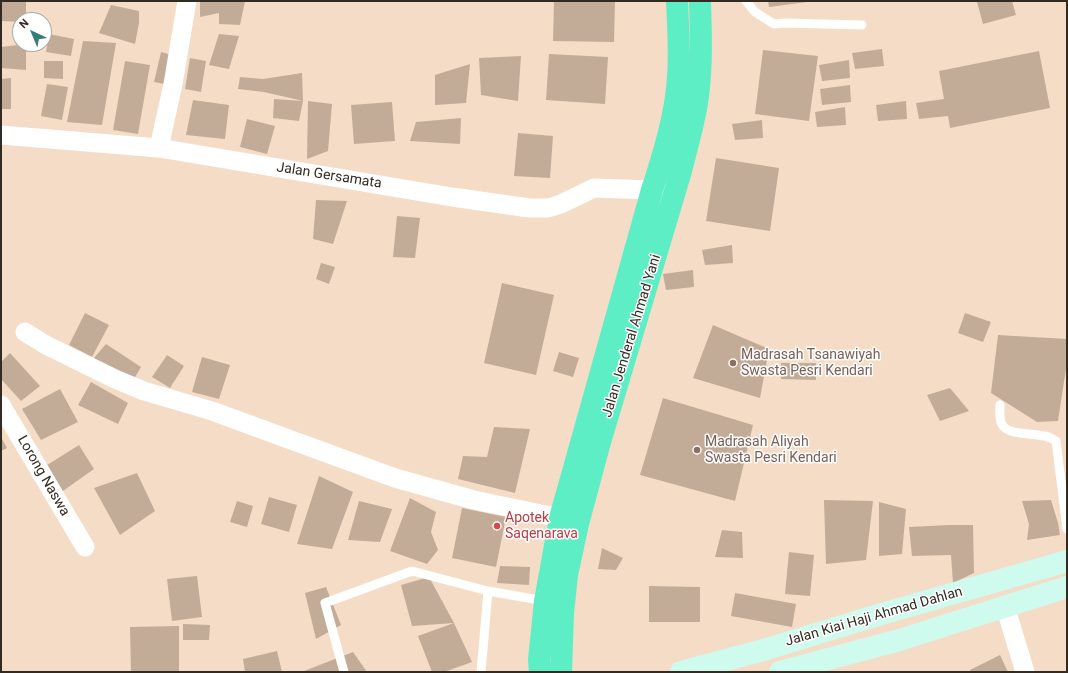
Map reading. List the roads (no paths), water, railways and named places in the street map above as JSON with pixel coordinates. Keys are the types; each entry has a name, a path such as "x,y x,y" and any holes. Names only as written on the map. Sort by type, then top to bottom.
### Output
{"highway":[{"name":"Jalan Jenderal Ahmad Yani","path":"540,672 539,660 545,601 560,518 662,159 672,116 678,78 677,1"},
{"name":"Jalan Jenderal Ahmad Yani","path":"561,672 563,613 567,575 578,524 600,442 674,194 691,130 698,96 701,51 700,1"}],"main road":[{"name":"Jalan Kiai Haji Ahmad Dahlan","path":"681,672 760,651 878,615 1067,561"},
{"name":"Jalan Kiai Haji Ahmad Dahlan","path":"787,671 896,641 1067,587"}],"street":[{"path":"159,148 174,77 187,1"},
{"name":"Jalan Gersamata","path":"1,135 159,148 529,208 548,208 561,204 594,188 652,190 674,194"},
{"path":"25,332 46,345 115,379 144,390 212,411 395,478 474,500 560,518"},
{"name":"Lorong Naswa","path":"1,405 85,547"},
{"path":"1006,606 1025,672"}],"lane":[{"path":"746,1 755,12 774,24 862,25"},
{"path":"1000,405 1001,419 1003,426 1007,430 1018,433 1052,437 1056,441 1067,529"},
{"path":"344,672 325,603 412,571 488,591 545,601"},
{"path":"481,672 488,591"}],"place":[{"name":"Madrasah Tsanawiyah Swasta Pesri Kendari","path":"733,363"},
{"name":"Madrasah Aliyah Swasta Pesri Kendari","path":"697,450"},
{"name":"Apotek Saqenarava","path":"497,526"}]}
